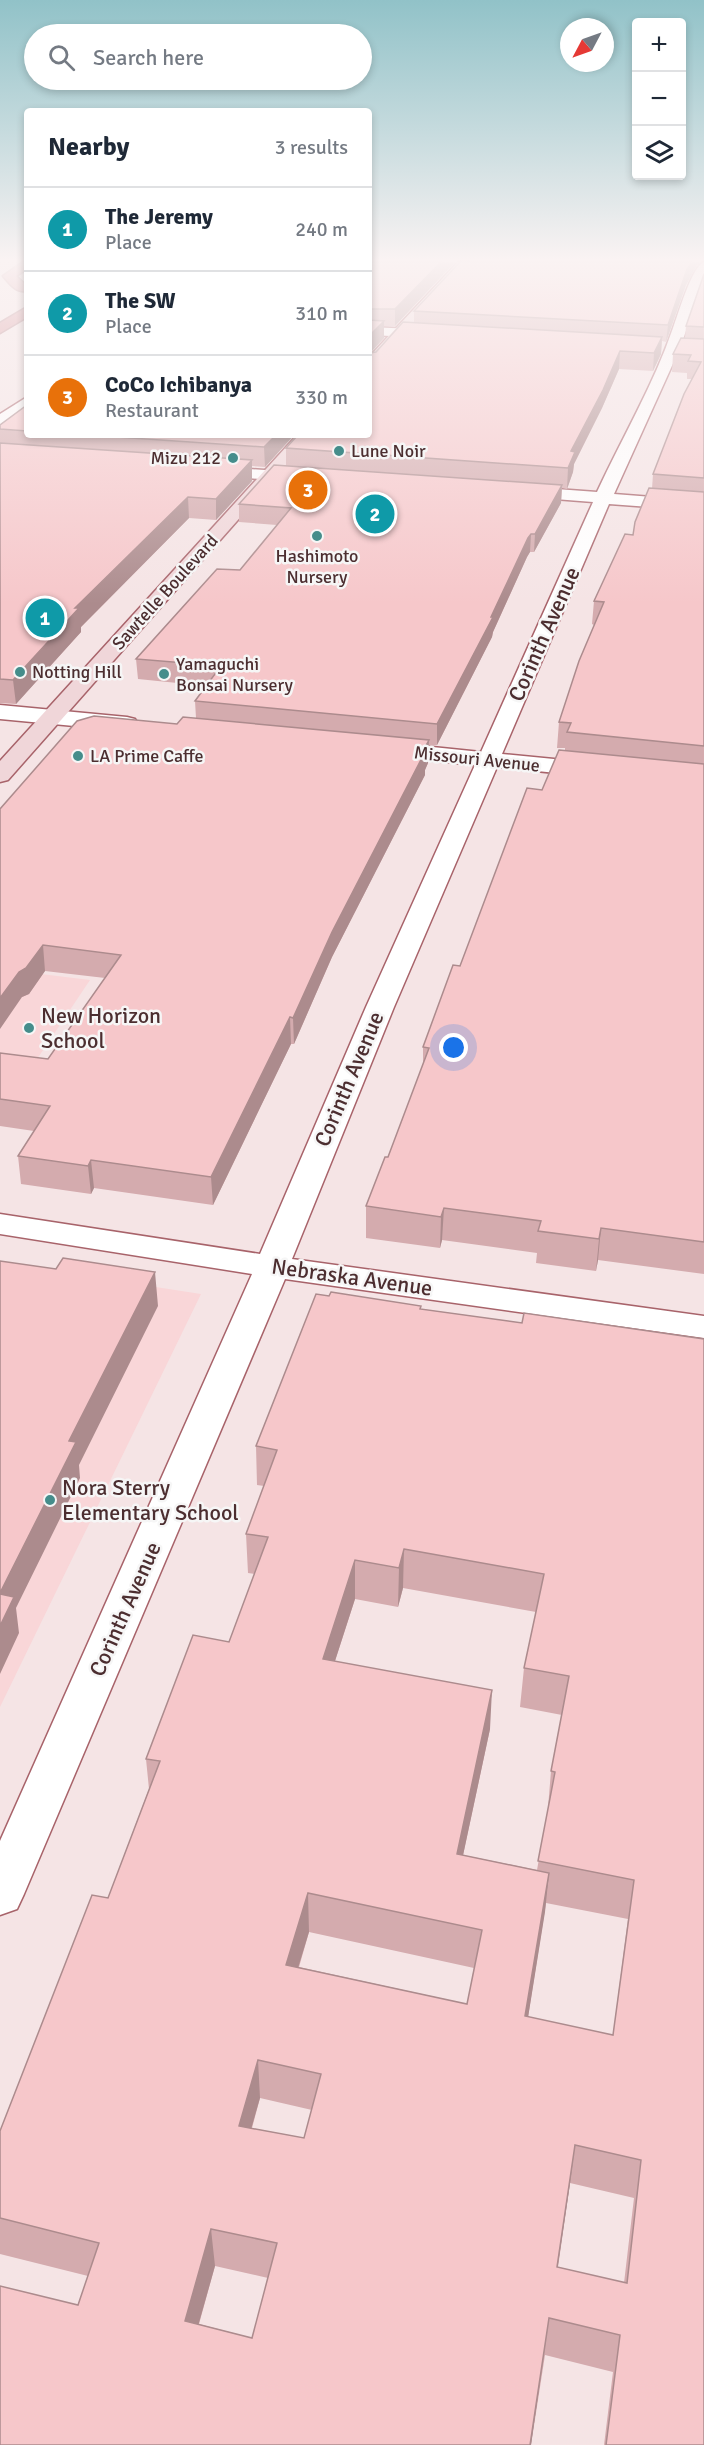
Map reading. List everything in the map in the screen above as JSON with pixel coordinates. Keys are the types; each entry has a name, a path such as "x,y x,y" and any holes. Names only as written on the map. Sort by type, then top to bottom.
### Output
{"street":[{"name":"Corinth Avenue","path":"0,1894 256,1308 380,1007 659,376"},
{"path":"0,421 24,403"},
{"name":"Sawtelle Boulevard","path":"0,775 302,438"},
{"path":"189,469 317,479"},
{"path":"496,490 704,506"},
{"path":"0,712 148,726"},
{"name":"Missouri Avenue","path":"363,747 613,772"},
{"name":"Nebraska Avenue","path":"0,1224 272,1266 704,1327"}],"shaded area":[{"name":"New Horizon School","path":"0,969 90,980 23,1080 0,1077"},
{"name":"Nora Sterry Elementary School","path":"0,1263 201,1294 0,1707"}],"building":[{"path":"372,376 609,376 571,451 575,452 568,468 286,448 295,438 372,438"},
{"path":"694,376 704,376 704,478 653,474 684,394"},
{"path":"24,407 24,431 0,429 0,425"},
{"path":"131,438 273,438 264,447"},
{"path":"0,443 252,460 216,499 188,497 75,608 79,608 13,680 0,679"},
{"path":"274,465 562,485 535,534 531,534 528,538 491,617 493,617 437,724 195,701 221,666 136,659 217,569 240,570 291,508 239,504"},
{"path":"649,488 704,492 704,746 567,732 571,723 559,722 579,661 604,602 594,601 625,534 633,535 635,522"},
{"path":"94,716 177,724 183,717 429,740 423,751 425,752 332,932 293,1018 290,1017 211,1177 91,1160 88,1166 18,1156 50,1106 0,1099 0,1053 48,1059 121,955 43,945 0,998 0,809 77,721"},
{"path":"559,750 704,764 704,1242 601,1228 599,1239 538,1231 541,1221 444,1208 441,1217 366,1206 385,1157 388,1157 429,1048 423,1047 453,965 460,966 527,788 542,790"},
{"path":"63,1258 155,1272 69,1441 76,1442 0,1593 0,1261 56,1269"},
{"path":"331,1292 421,1306 420,1309 522,1323 524,1313 704,1339 704,2445 606,2445 620,2335 549,2318 530,2445 0,2445 0,2286 78,2305 99,2243 0,2218 0,2131 92,1895 108,1898 160,1761 146,1759 193,1635 229,1642 268,1537 246,1534 277,1450 256,1446 316,1294 329,1296","holes":["404,1549 544,1574 524,1668 569,1676 551,1771 555,1772 538,1861 634,1880 613,2035 525,2016 549,1873 457,1854 492,1690 323,1659 355,1560 399,1568","308,1893 482,1930 467,2004 286,1965","258,2060 321,2074 304,2138 239,2126","575,2145 641,2160 627,2283 557,2267","211,2229 277,2243 252,2338 185,2321"]},
{"path":"0,1594 14,1597 0,1626"}],"place":[{"name":"Lune Noir","path":"339,451"},
{"name":"Mizu 212","path":"233,458"},
{"name":"CoCo Ichibanya","path":"308,490"},
{"name":"The SW","path":"375,514"},
{"name":"Hashimoto Nursery","path":"317,536"},
{"name":"The Jeremy","path":"45,618"},
{"name":"Notting Hill","path":"20,672"},
{"name":"Yamaguchi Bonsai Nursery","path":"164,674"},
{"name":"LA Prime Caffe","path":"78,756"},
{"name":"New Horizon School","path":"29,1028"},
{"name":"Nora Sterry Elementary School","path":"50,1500"}]}
